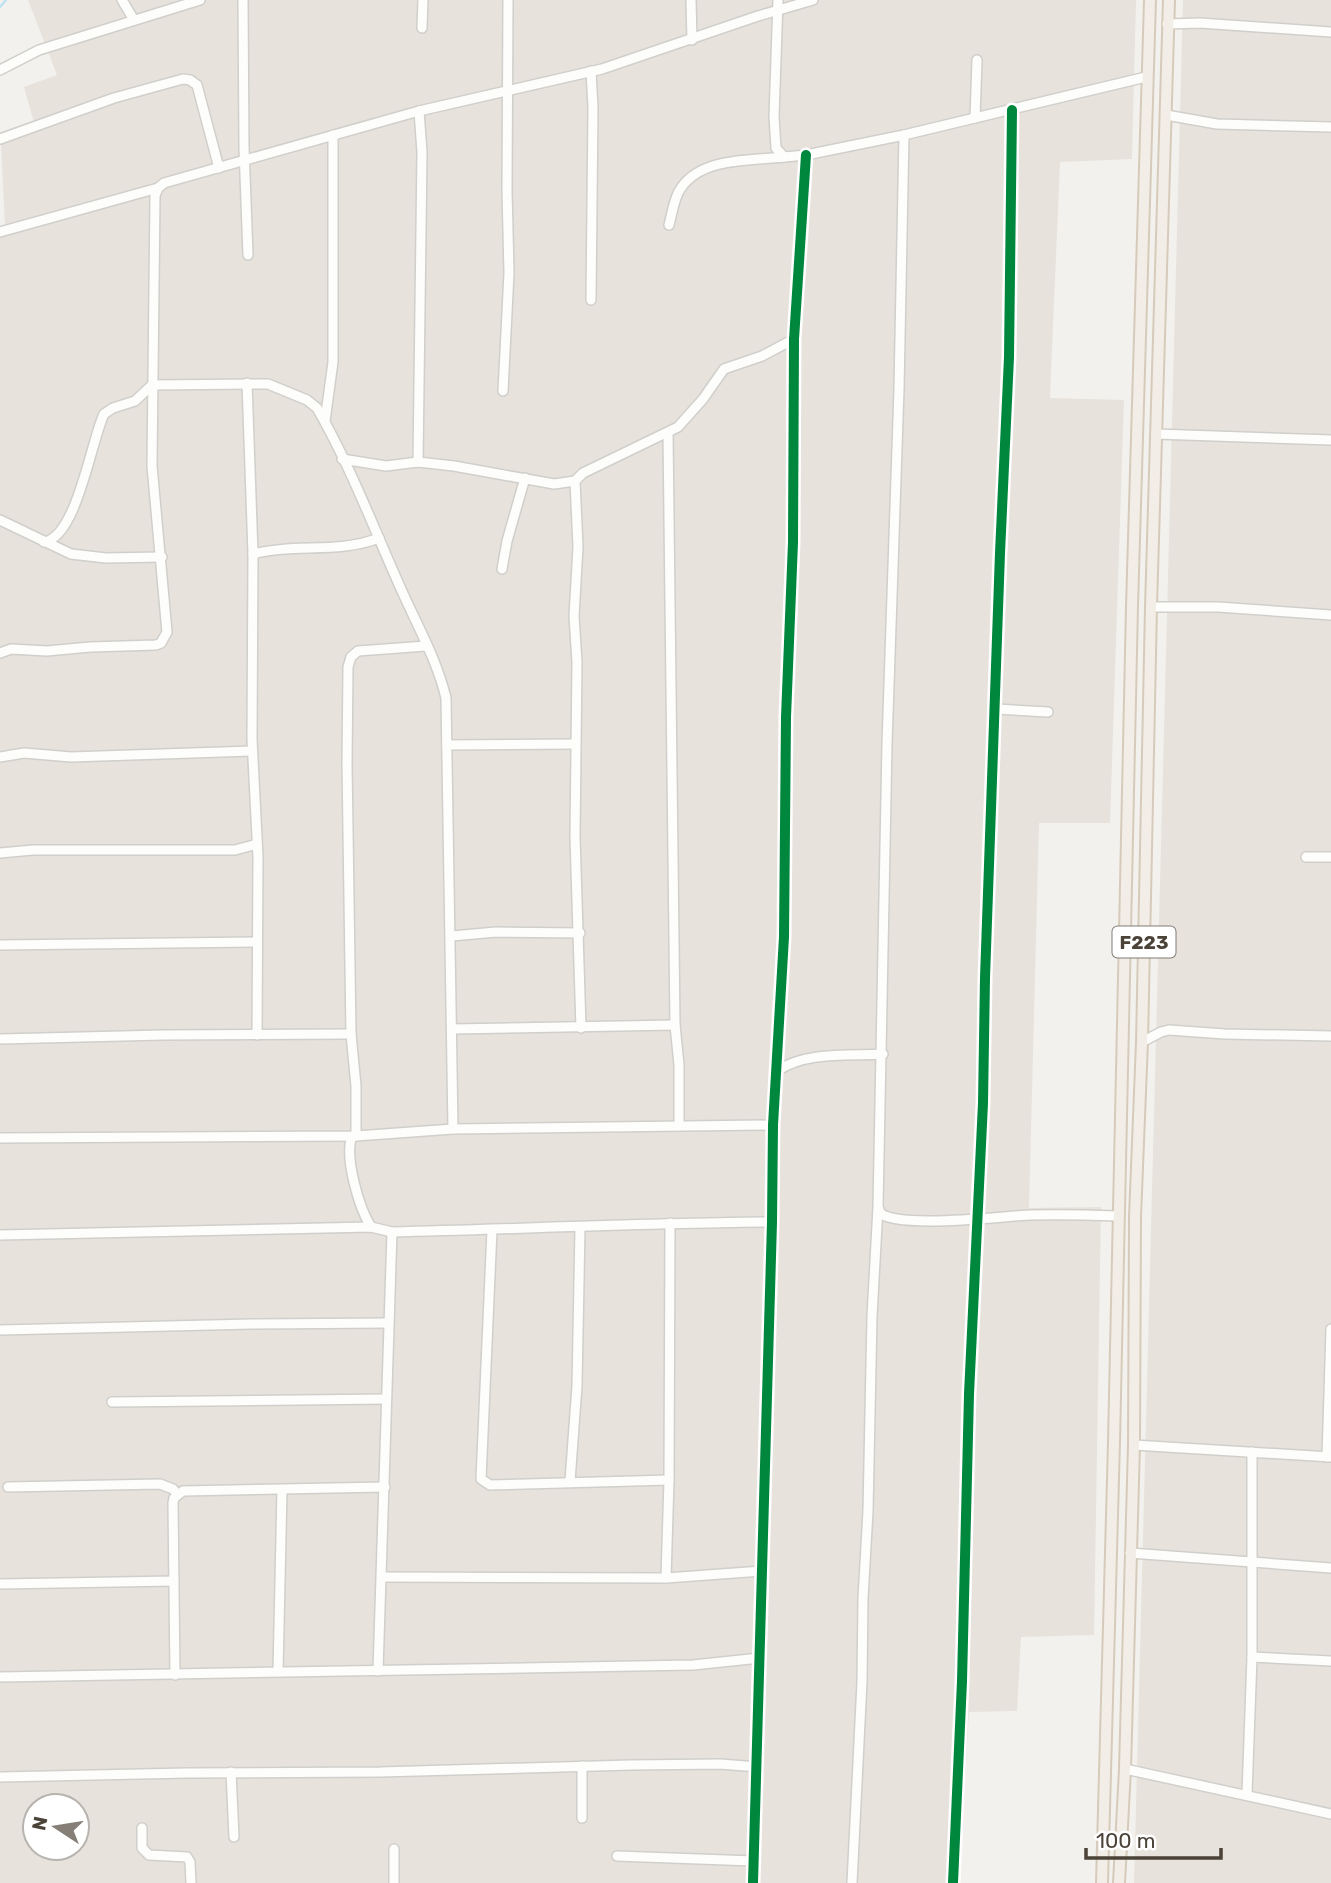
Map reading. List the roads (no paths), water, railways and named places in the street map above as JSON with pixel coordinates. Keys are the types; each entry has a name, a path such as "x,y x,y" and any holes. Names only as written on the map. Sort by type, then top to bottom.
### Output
{"main road":[{"name":"F223","path":"1102,1883 1150,0"},
{"name":"F223","path":"1119,1883 1134,1445 1135,1217 1142,1042 1151,607 1169,0"},
{"path":"1126,914 1145,915"},
{"path":"1105,1815 1122,1815"}],"street":[{"path":"122,0 134,20"},
{"path":"0,70 39,50 200,0"},
{"path":"243,0 248,255"},
{"path":"422,0 422,28"},
{"path":"503,391 509,273 508,0"},
{"path":"691,0 692,40"},
{"path":"778,0 774,117 776,148 784,157"},
{"path":"0,232 419,111 591,71 813,0"},
{"path":"1167,24 1200,23 1331,32"},
{"path":"975,118 977,60"},
{"path":"591,71 591,300"},
{"path":"669,225 679,189 696,172 714,165 806,155 904,135 1146,77"},
{"path":"0,139 114,98 183,79 197,85 219,168"},
{"path":"953,1883 962,1681 969,1394 984,1103 985,978 1009,357 1012,110"},
{"path":"418,462 422,152 419,111"},
{"path":"1166,115 1217,124 1331,127"},
{"path":"325,423 333,362 333,135"},
{"path":"852,1883 869,1511 872,1316 880,1214 887,757 899,403 904,135"},
{"path":"753,1883 773,1125 784,937 783,879 793,542 794,339 806,155"},
{"path":"0,653 11,649 47,652 95,646 143,646 161,643 167,632 152,466 155,196 158,188"},
{"path":"342,459 394,466 418,462 487,471 554,484 575,481 583,473 678,427 691,414 724,369 762,356 794,339"},
{"path":"247,383 253,554 252,751 257,844 257,1035"},
{"path":"44,542 52,540 60,533 76,499 104,414 135,401 152,385 247,383 279,387 307,400 317,408 379,538 426,646 439,668 446,698 452,936 453,1129"},
{"path":"668,433 675,1025 679,1065 679,1125"},
{"path":"1156,434 1331,440"},
{"path":"502,569 525,478"},
{"path":"575,481 578,547 574,616 577,662 575,837 581,1028"},
{"path":"0,520 71,554 89,557 162,557"},
{"path":"253,554 280,549 348,547 379,538"},
{"path":"1151,607 1234,608 1331,615"},
{"path":"356,1136 356,1086 351,1034 348,667 351,657 358,651 426,646"},
{"path":"996,709 1048,712"},
{"path":"447,745 575,744"},
{"path":"0,757 24,753 71,757 252,751"},
{"path":"0,853 33,850 235,850 257,844"},
{"path":"1306,856 1331,857"},
{"path":"452,936 496,932 579,933"},
{"path":"0,945 256,942"},
{"path":"452,1029 675,1025"},
{"path":"1142,1042 1169,1030 1331,1036"},
{"path":"0,1040 163,1035 351,1034"},
{"path":"777,1071 803,1059 883,1054"},
{"path":"0,1138 356,1136 453,1129 773,1125"},
{"path":"356,1136 352,1136 350,1141 351,1172 365,1218 371,1227"},
{"path":"880,1214 890,1219 930,1221 1032,1215 1119,1216"},
{"path":"0,1235 371,1227 392,1232 772,1222"},
{"path":"666,1578 670,1223"},
{"path":"570,1481 577,1386 580,1228"},
{"path":"492,1230 481,1479 490,1485 669,1480"},
{"path":"378,1671 392,1232"},
{"path":"0,1330 388,1323"},
{"path":"1134,1445 1329,1457 1331,1329"},
{"path":"112,1402 386,1399"},
{"path":"1247,1794 1252,1657 1252,1452"},
{"path":"8,1487 160,1485 173,1489 177,1494"},
{"path":"175,1675 173,1503 177,1494 183,1491 385,1487"},
{"path":"278,1672 282,1490"},
{"path":"1130,1553 1331,1568"},
{"path":"382,1577 666,1578 762,1572"},
{"path":"0,1584 174,1581"},
{"path":"1252,1657 1331,1661"},
{"path":"0,1677 693,1665 760,1658"},
{"path":"0,1777 720,1764 758,1767"},
{"path":"582,1766 582,1818"},
{"path":"1125,1769 1331,1814"},
{"path":"232,1772 234,1837"},
{"path":"142,1828 142,1848 149,1855 187,1857 190,1862 191,1883"},
{"path":"394,1849 394,1883"},
{"path":"617,1856 753,1861"}],"waterway":[{"path":"0,7 6,0"}]}
